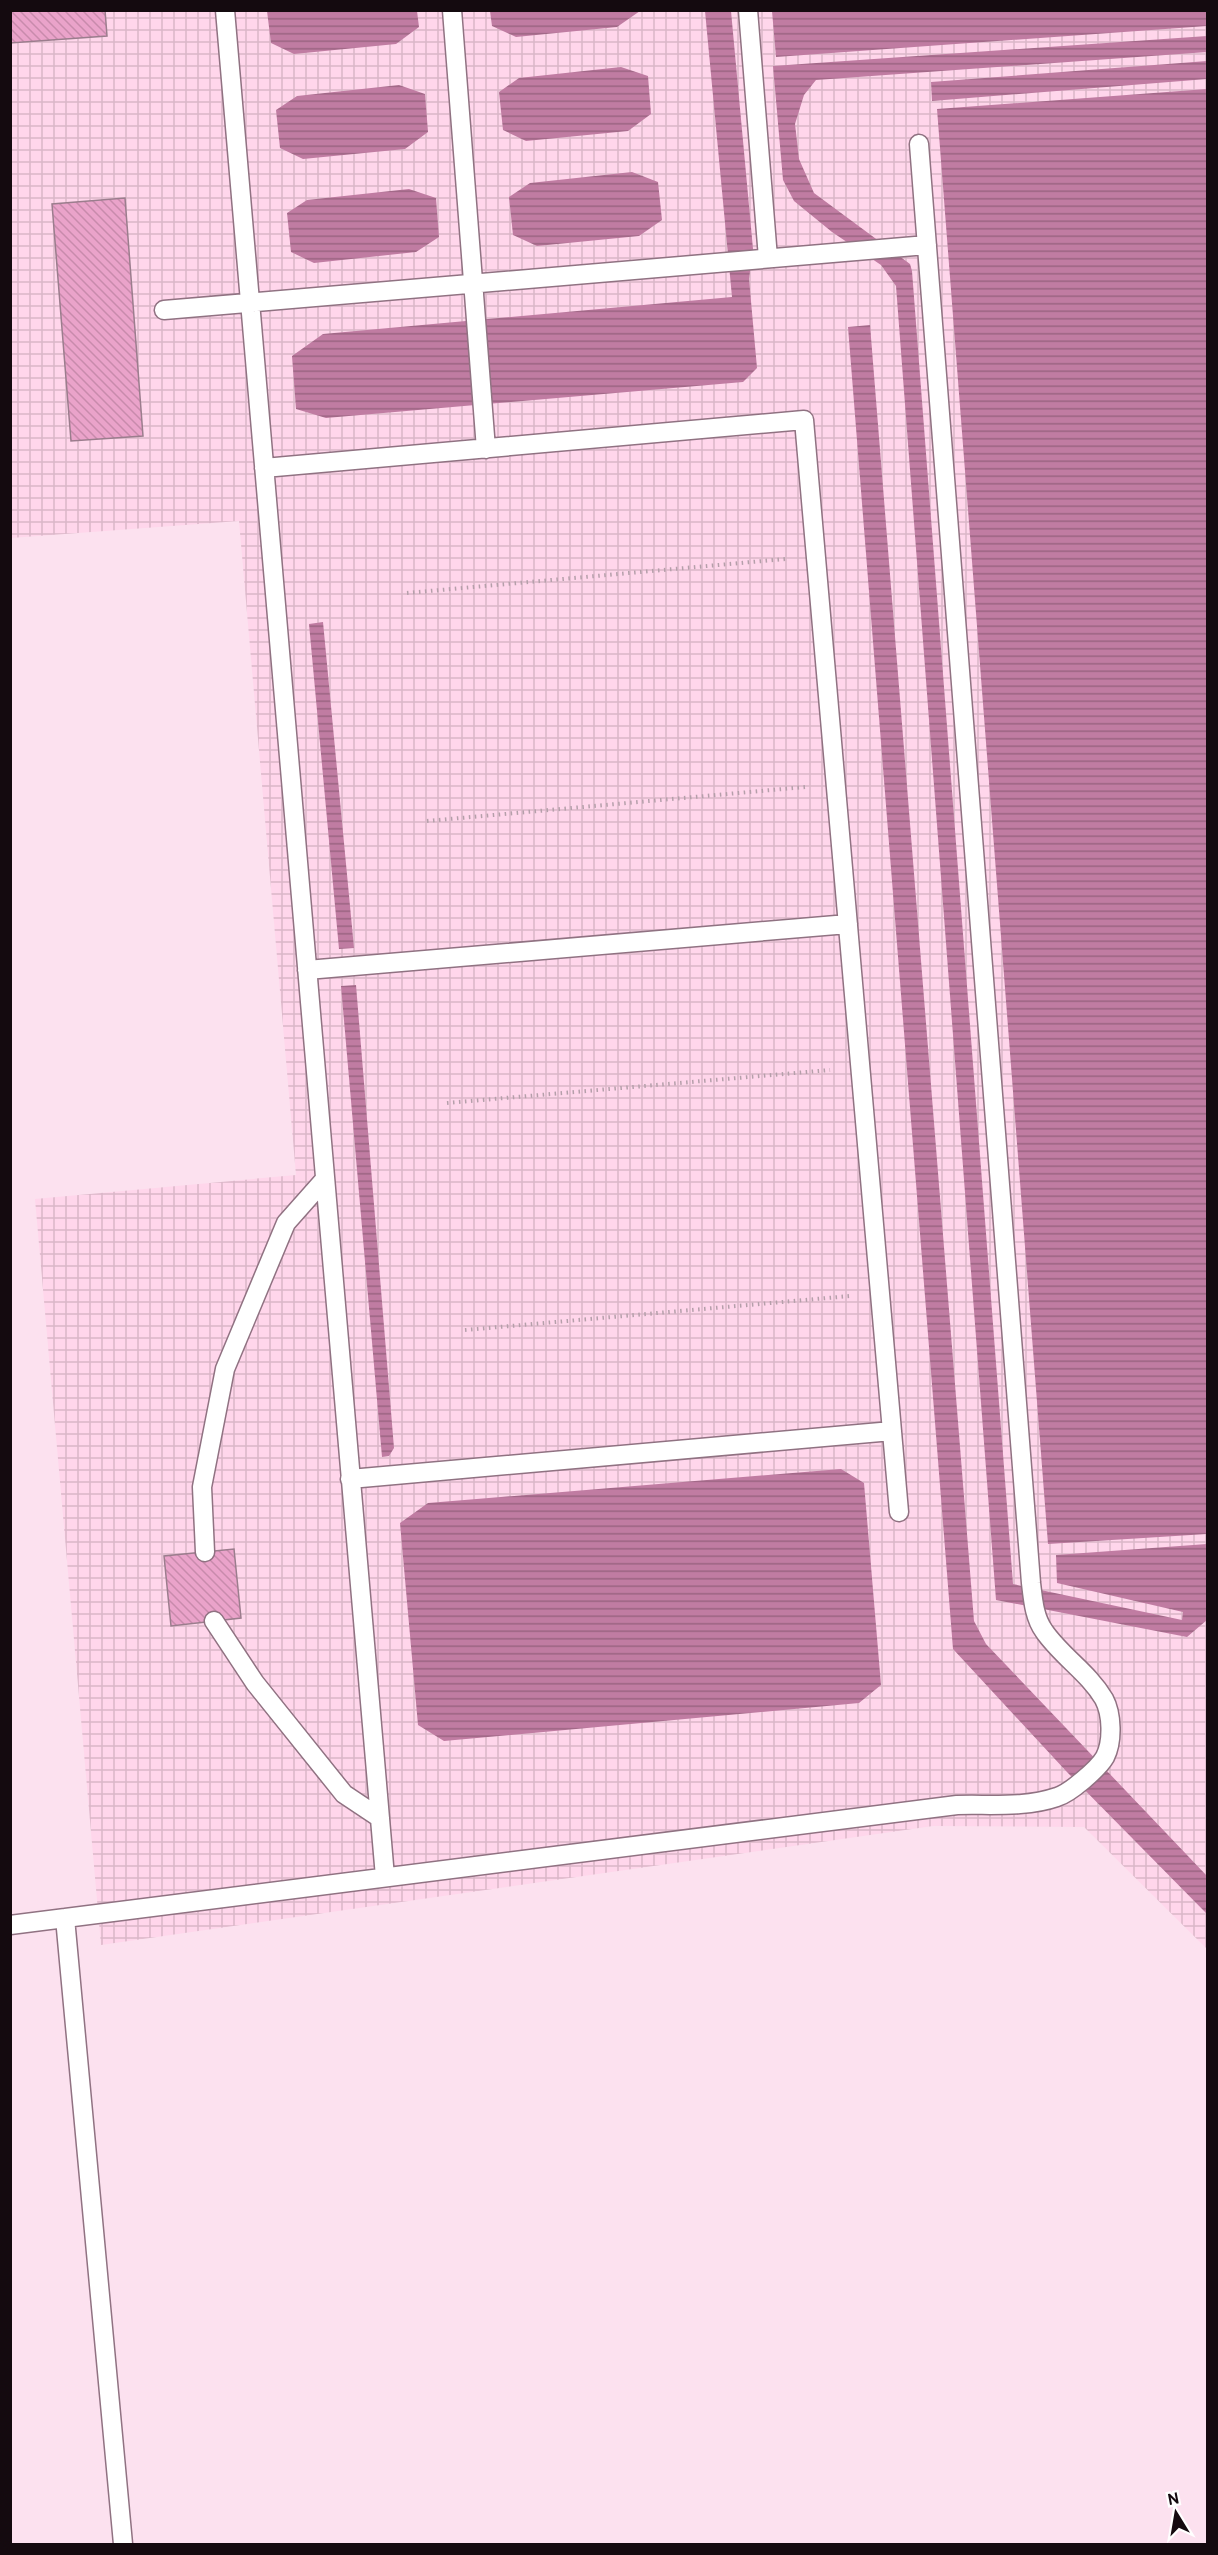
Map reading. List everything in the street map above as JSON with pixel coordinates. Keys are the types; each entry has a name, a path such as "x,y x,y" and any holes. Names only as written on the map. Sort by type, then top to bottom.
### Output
{"lane":[{"path":"225,10 385,1877"},
{"path":"452,10 486,448"},
{"path":"748,10 762,259"},
{"path":"10,1925 957,1805 1027,1804 1057,1797 1072,1790 1105,1757 1111,1732 1105,1701 1083,1671 1044,1631 1035,1612 1030,1583 919,144"},
{"path":"164,310 927,244"},
{"path":"264,468 804,420 899,1512"},
{"path":"307,970 848,924"},
{"path":"205,1552 202,1487 225,1369 286,1223 325,1179"},
{"path":"350,1479 892,1431"},
{"path":"214,1621 255,1683 344,1794 380,1818"},
{"path":"65,1918 123,2544"}],"path":[{"path":"407,593 816,556"},
{"path":"426,821 836,784"},
{"path":"447,1103 860,1067"},
{"path":"465,1330 880,1293"}],"shaded area":[{"path":"1207,10 1207,26 776,57 772,11"},
{"path":"11,11 1207,11 1207,1949 1084,1827 933,1826 101,1945 35,1199 296,1175 239,521 11,538"},
{"path":"267,11 417,11 419,27 396,44 294,54 271,43"},
{"path":"490,11 640,11 617,27 516,37 492,26"},
{"path":"705,11 731,11 753,249 749,279 757,368 743,382 326,418 296,409 292,356 323,334 732,297"},
{"path":"1207,36 1207,52 816,80 804,95 795,124 799,159 814,193 910,264 912,271 1013,1584 1182,1620 1183,1612 1057,1583 1056,1555 1207,1544 1207,1620 1187,1637 996,1600 896,286 881,265 832,232 794,201 783,180 773,66"},
{"path":"1207,61 1207,79 932,101 931,82"},
{"path":"621,67 648,76 651,114 628,131 526,141 503,130 499,92 519,78"},
{"path":"399,85 425,94 428,132 405,149 303,159 280,148 276,110 297,96"},
{"path":"1207,89 1207,1534 1048,1544 937,109"},
{"path":"632,172 658,182 662,220 639,236 537,246 513,235 509,197 530,183"},
{"path":"409,189 436,198 439,237 416,252 314,263 291,252 287,213 307,200"},
{"path":"870,325 974,1621 986,1644 1207,1876 1207,1914 1066,1771 953,1649 848,327"},
{"path":"323,622 354,948 339,949 309,624"},
{"path":"356,985 394,1448 389,1456 382,1457 341,986"},
{"path":"841,1469 864,1483 881,1685 859,1703 444,1741 418,1725 400,1523 428,1503"}],"building":[{"path":"10,10 105,10 107,36 10,43"},
{"path":"125,198 143,436 71,441 52,204"},
{"path":"234,1549 241,1618 171,1626 164,1556"}]}
